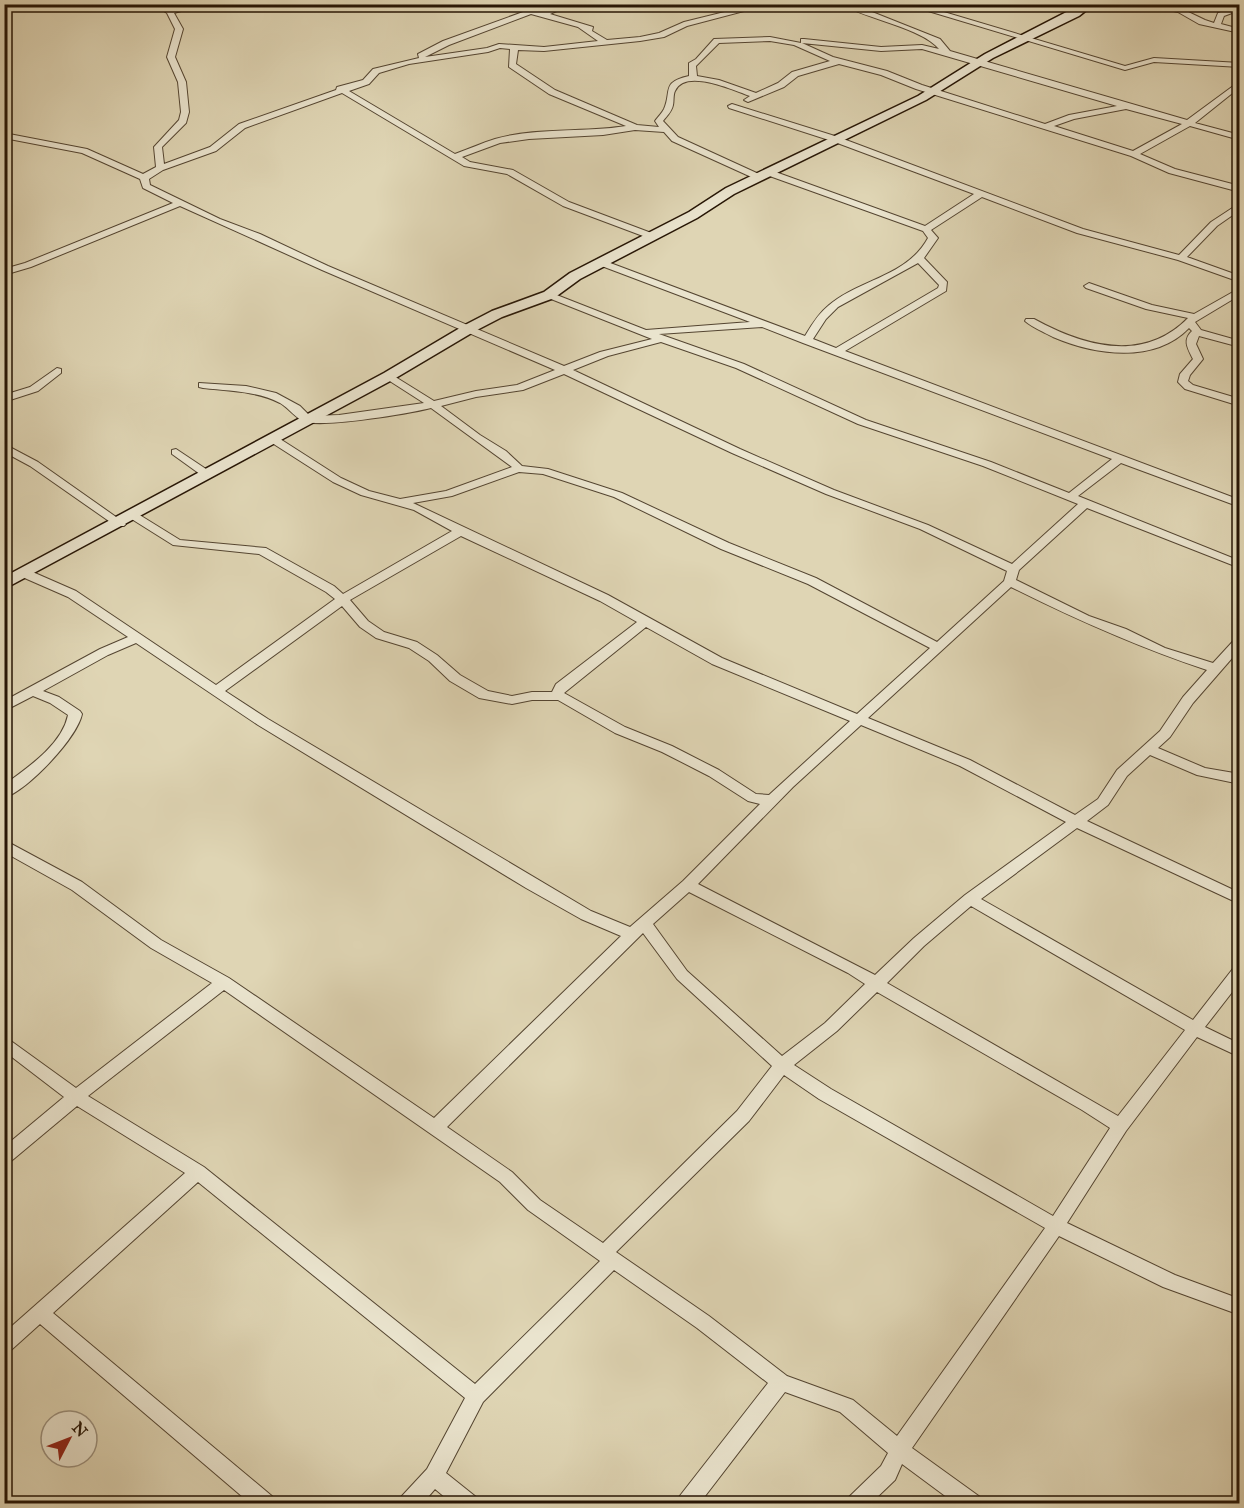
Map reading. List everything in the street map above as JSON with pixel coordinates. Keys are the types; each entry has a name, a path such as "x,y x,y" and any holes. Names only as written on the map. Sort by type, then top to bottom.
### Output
{"street":[{"path":"156,4 170,12 179,33 171,57 182,82 185,112 183,121 158,147 160,168"},
{"path":"170,12 202,4"},
{"path":"502,4 544,14 590,29 588,32 592,36 605,42"},
{"path":"544,14 569,4"},
{"path":"144,178 160,168 215,149 232,130 340,89 366,82 376,71 408,62 488,50 499,46 544,49 661,35 684,24 716,24 768,4"},
{"path":"844,4 931,38 947,53"},
{"path":"908,4 1125,68 1154,60 1239,65"},
{"path":"4,584 120,524 307,419 389,376 470,328 497,314 549,295 762,174 932,91 1022,38 1075,14 1089,4"},
{"path":"1144,4 1180,10 1192,19 1239,31"},
{"path":"1216,26 1221,15 1239,7"},
{"path":"408,62 446,43 530,12"},
{"path":"716,24 722,40"},
{"path":"693,76 692,65 699,61 717,41 722,40 770,39 881,49 911,46 947,53 1239,138"},
{"path":"796,43 839,61 1134,154 1146,161 1180,173 1239,189"},
{"path":"514,48 512,65 552,92 634,127"},
{"path":"839,61 795,74 756,96 732,106 835,139 1087,233 1181,258 1239,279"},
{"path":"756,96 721,82 693,76 680,80 668,96 669,108 659,122 675,139 762,174 926,229 933,238 930,246 906,269 834,305 807,341"},
{"path":"1134,154 1188,124 1239,83"},
{"path":"340,89 467,164 510,172 566,204 651,236"},
{"path":"1044,127 1072,117 1128,106"},
{"path":"454,157 508,139 634,127 669,130"},
{"path":"4,135 84,151 144,178"},
{"path":"144,178 146,186 180,203 325,268 470,328 830,492 924,527 1085,619 1122,632 1161,651 1215,668"},
{"path":"926,229 982,193"},
{"path":"4,272 28,265 180,203"},
{"path":"1181,258 1227,214 1239,207"},
{"path":"1227,214 1239,218"},
{"path":"837,352 943,289 944,284 918,258"},
{"path":"602,263 1239,504"},
{"path":"1089,286 1193,320"},
{"path":"1030,321 1066,340 1100,348 1154,345 1174,337 1193,320 1239,291"},
{"path":"549,295 740,366 862,423 987,464 1084,505 1239,565"},
{"path":"1193,320 1197,332"},
{"path":"647,332 766,324"},
{"path":"1197,332 1239,344"},
{"path":"1197,332 1192,336 1191,344 1198,359 1185,375 1183,382 1189,387 1239,403"},
{"path":"203,385 266,393 293,404 307,419 339,418 436,405 476,394 519,388 613,351 663,339"},
{"path":"4,399 34,388 57,371"},
{"path":"389,376 436,405 472,434 510,458 519,469"},
{"path":"273,439 337,480 365,492 403,501 461,531 604,598 717,661 965,763 1075,821 1239,899"},
{"path":"4,447 34,464 120,524"},
{"path":"176,452 208,475"},
{"path":"1069,498 1119,459"},
{"path":"403,501 448,494 519,469 544,471 618,495 725,546 812,581 938,647"},
{"path":"435,1128 638,929 688,885 772,800 938,647 1084,505"},
{"path":"134,516 177,543 262,551 330,589 364,624 380,635 413,645 433,658 455,678 484,694 512,700 532,696 560,696 620,729 714,773 753,798 772,800"},
{"path":"216,691 342,600 461,531"},
{"path":"24,573 72,594 263,722 531,884 586,915 638,929 682,975 782,1065 825,1094 1056,1226 1169,1281 1239,1307"},
{"path":"560,696 557,694 561,687 646,621"},
{"path":"4,707 104,652 137,638"},
{"path":"408,1503 434,1476 476,1396 743,1116 782,1065 831,1027 919,942 970,899 1103,802 1122,773 1150,750 1239,641"},
{"path":"4,793 34,769 68,734 75,721 75,714 62,704 47,695 32,692"},
{"path":"1150,750 1202,772 1239,779"},
{"path":"4,845 77,886 156,944 224,982 506,1177 534,1205 703,1322 781,1382 846,1406 899,1450 973,1503"},
{"path":"688,885 853,969 1017,1067 1088,1105 1120,1126"},
{"path":"970,899 1195,1029 1239,1051"},
{"path":"856,1503 888,1473 899,1450 1056,1226 1120,1126 1239,970"},
{"path":"4,1157 76,1097 224,982"},
{"path":"4,1042 76,1097 198,1172 476,1396"},
{"path":"4,1345 198,1172"},
{"path":"40,1314 266,1503"},
{"path":"686,1503 781,1382"},
{"path":"434,1476 469,1503"}]}
